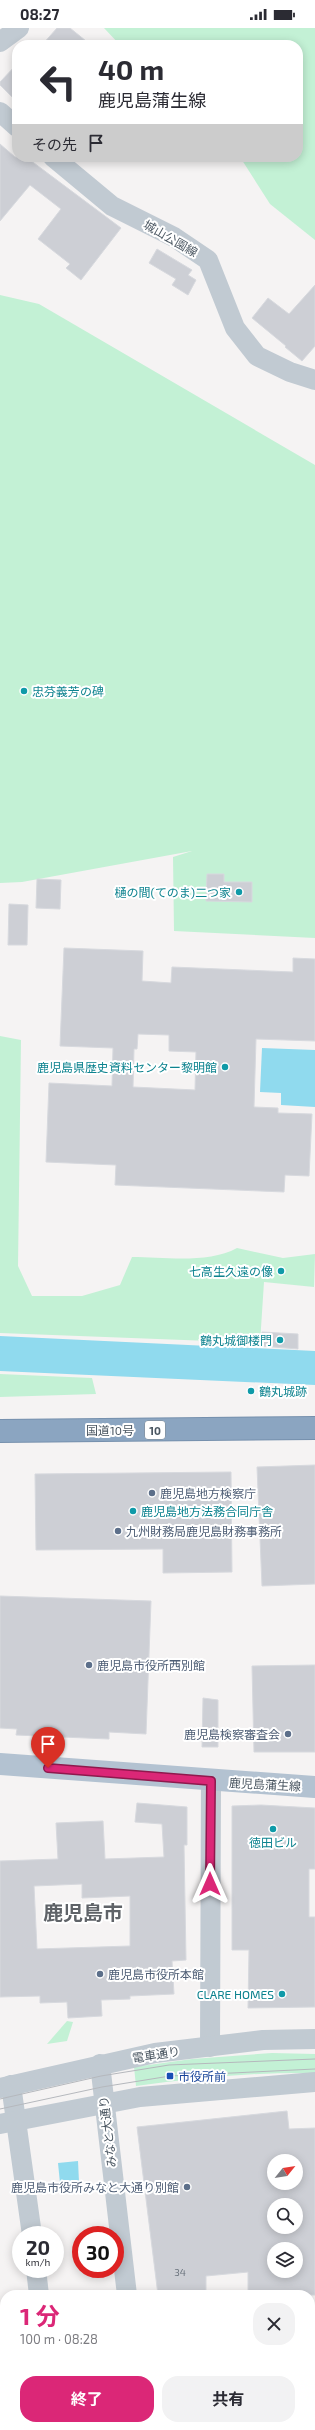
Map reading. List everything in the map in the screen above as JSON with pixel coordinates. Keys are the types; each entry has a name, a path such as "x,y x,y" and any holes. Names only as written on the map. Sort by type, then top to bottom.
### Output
{"highway":[{"name":"国道10号","path":"0,1431 315,1428"}],"main road":[{"name":"鹿児島蒲生線","path":"0,1764 211,1781 315,1787"}],"street":[{"path":"0,42 19,28"},
{"path":"0,112 12,123"},
{"name":"城山公園線","path":"59,162 112,206 174,237 208,260 235,328 257,356 290,372 315,380"},
{"path":"210,2047 211,1781"},
{"name":"電車通り","path":"5,2086 155,2053 263,2040 315,2039"},
{"name":"みなと大通り","path":"100,2064 125,2290"},
{"path":"8,2123 104,2102 140,2097 315,2082"},
{"path":"5,2086 8,2123 30,2226"},
{"path":"37,2278 38,2290"}],"green space":[{"path":"104,28 315,28 315,240 270,204 243,162 303,162 303,40 115,40"},
{"path":"0,295 39,304 315,465 315,938 174,931 173,857 192,851 22,882 0,883"},
{"path":"0,1036 21,1040 18,1266 32,1296 82,1296 120,1285 132,1257 199,1258 225,1253 237,1248 283,1258 315,1254 314,1287 264,1282 260,1343 0,1333"},
{"path":"0,1374 92,1378 96,1394 0,1397"},
{"path":"67,2021 73,2022 67,2041 47,2044"},
{"path":"272,2053 315,2054 315,2073 270,2073 226,2076 136,2086 134,2067 192,2059"}],"water":[{"path":"262,1048 315,1050 315,1107 281,1105 281,1093 260,1092"},
{"path":"0,1336 315,1351 315,1385 0,1371"},
{"path":"78,2161 79,2182 60,2183 58,2163"}],"building":[{"path":"57,28 70,28 85,40 46,40"},
{"path":"12,69 12,97 0,85 0,82"},
{"path":"0,144 12,154 12,162 33,162 121,228 81,280 66,268 70,264 38,239 61,209 30,185 0,221"},
{"path":"157,249 192,270 188,275 196,280 188,295 172,285 176,279 149,263"},
{"path":"315,285 315,346 302,361 252,318 268,298 289,314"},
{"path":"207,874 224,874 224,882 252,882 252,902 206,901"},
{"path":"37,879 61,880 60,909 36,908"},
{"path":"9,904 28,905 27,945 8,945"},
{"name":"鹿児島県歴史資料センター黎明館","path":"64,948 143,951 142,981 171,983 172,967 293,972 293,958 315,959 315,1041 256,1039 254,1107 278,1108 278,1113 312,1114 309,1176 285,1175 284,1192 115,1185 116,1165 46,1162 49,1083 112,1086 113,1048 60,1046","holes":["138,1034 169,1035 169,1051 196,1052 195,1090 133,1087 134,1049 137,1049"]},
{"name":"鶴丸城御楼門","path":"262,1332 298,1334 298,1349 261,1346"},
{"path":"315,1465 315,1584 262,1586 257,1467"},
{"name":"鹿児島地方法務合同庁舎","path":"231,1472 232,1572 163,1573 163,1549 36,1550 35,1474"},
{"path":"0,1596 151,1601 146,1734 109,1732 109,1739 16,1735 17,1729 0,1728"},
{"path":"315,1665 315,1752 254,1752 252,1666"},
{"path":"203,1698 218,1700 218,1747 202,1747"},
{"path":"137,1803 187,1807 187,1845 184,1845 186,1960 172,1961 174,1994 130,1996 130,1999 101,2000 102,2016 68,2018 67,2002 40,2003 40,1996 0,1997 0,1861 58,1859 56,1823 103,1821 105,1859 164,1857 162,1824 135,1822","holes":["82,1884 82,1898 130,1896 130,1946 37,1949 34,1886"]},
{"path":"261,1805 315,1808 315,1869 309,1869 309,1917 315,1917 315,2007 248,2008 249,1950 232,1950 232,1806"},
{"path":"287,2111 289,2129 315,2128 315,2290 248,2290 248,2272 206,2276 206,2290 157,2290 137,2127"}],"tram line":[{"path":"0,2099 101,2076 169,2065 315,2059"},
{"path":"0,2109 102,2087 170,2076 315,2069"}],"place":[{"name":"忠芬義芳の碑","path":"24,691"},
{"name":"樋の間(てのま)二つ家","path":"239,892"},
{"name":"鹿児島県歴史資料センター黎明館","path":"225,1067"},
{"name":"七高生久遠の像","path":"281,1271"},
{"name":"鶴丸城御楼門","path":"280,1340"},
{"name":"鶴丸城跡","path":"251,1391"},
{"name":"鹿児島地方検察庁","path":"152,1493"},
{"name":"鹿児島地方法務合同庁舎","path":"133,1511"},
{"name":"九州財務局鹿児島財務事務所","path":"118,1531"},
{"name":"鹿児島市役所西別館","path":"89,1665"},
{"name":"鹿児島検察審査会","path":"288,1734"},
{"name":"徳田ビル","path":"273,1829"},
{"name":"鹿児島市役所本館","path":"100,1974"},
{"name":"CLARE HOMES","path":"282,1994"},
{"name":"市役所前","path":"170,2076"},
{"name":"鹿児島市役所みなと大通り別館","path":"187,2187"}],"district":[{"name":"鹿児島市","path":"83,1912"}],"route":[{"path":"48,1768 211,1781 210,1884"}]}
